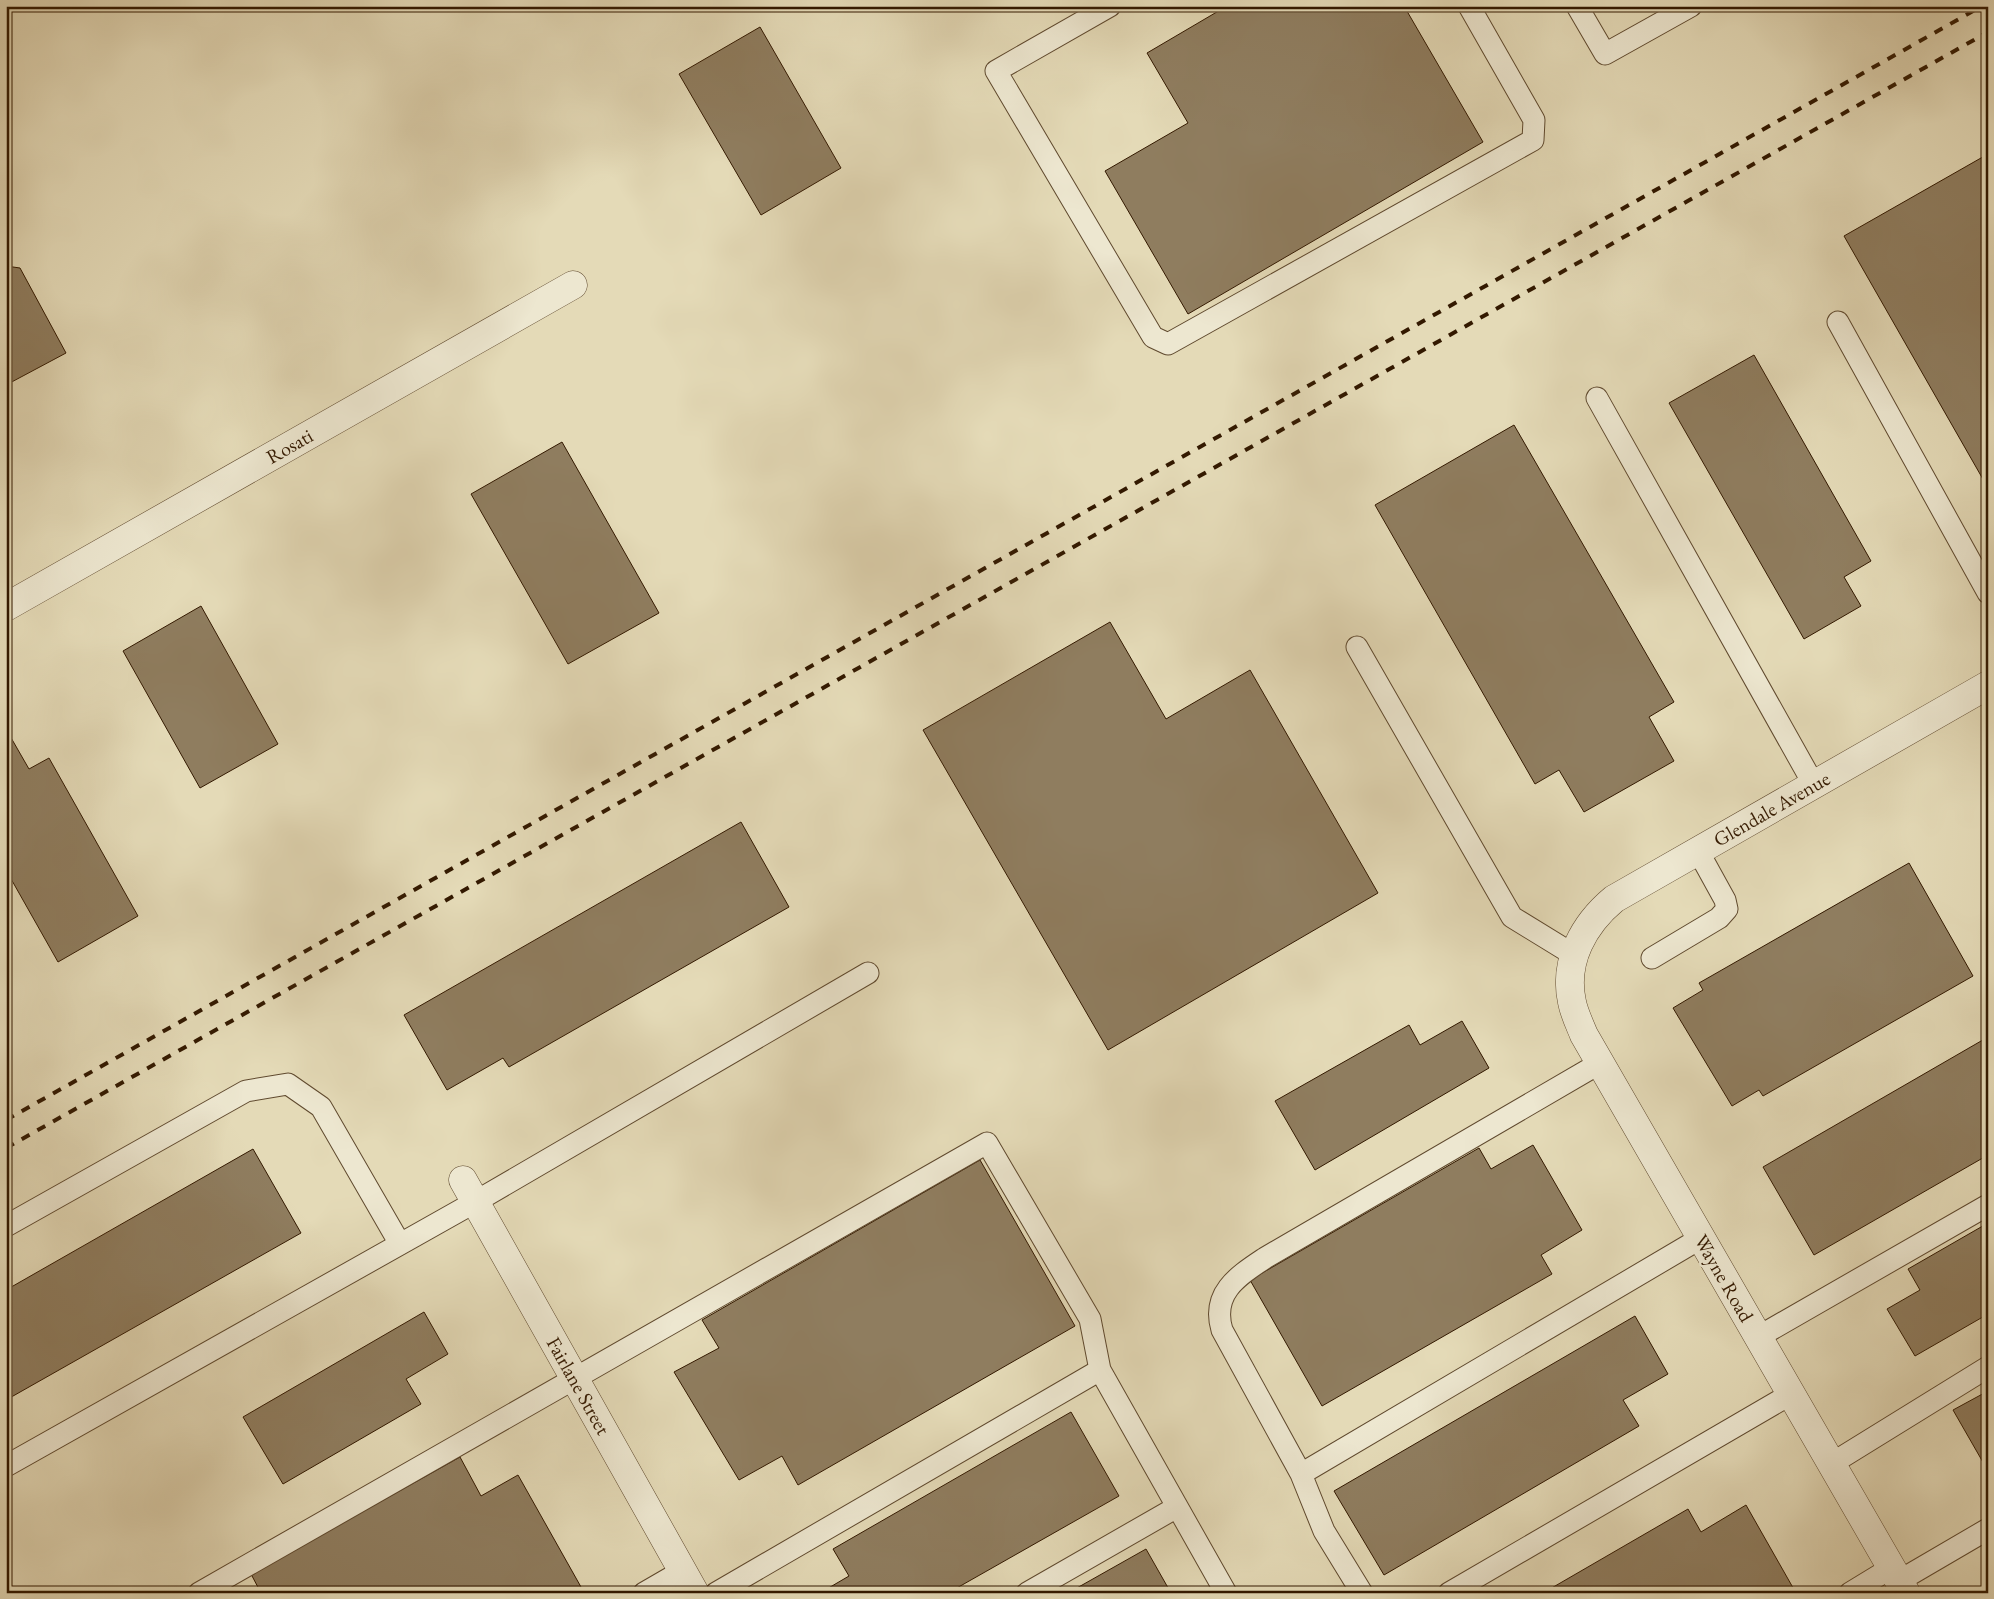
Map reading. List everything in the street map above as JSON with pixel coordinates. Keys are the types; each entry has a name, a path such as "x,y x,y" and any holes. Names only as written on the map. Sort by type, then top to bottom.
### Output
{"street":[{"name":"Rosati","path":"6,608 573,285"},
{"name":"Glendale Avenue","path":"1574,954 1584,932 1600,911 1614,899 1988,685"},
{"name":"Wayne Road","path":"1574,954 1571,969 1572,1002 1584,1035 1899,1581"},
{"name":"Fairlane Street","path":"469,1191 688,1582"}],"lane":[{"path":"1104,8 996,71 1153,337 1168,344 1533,140 1534,120 1469,6"},
{"path":"1576,6 1605,54 1691,6"},
{"path":"1838,322 1988,593"},
{"path":"1597,398 1814,784"},
{"path":"1358,647 1512,917 1574,954"},
{"path":"1652,958 1719,918 1728,909 1698,851"},
{"path":"6,1466 400,1244 469,1191 868,973"},
{"path":"1362,1593 1324,1531 1301,1474 1222,1330 1218,1318 1226,1291 1238,1277 1265,1258 1600,1063"},
{"path":"6,1226 246,1091 288,1084 321,1107 400,1244"},
{"path":"199,1593 987,1143 1090,1318 1100,1370 1226,1593"},
{"path":"1758,1337 1988,1205"},
{"path":"1301,1474 1355,1444 1701,1238"},
{"path":"1831,1464 1988,1367"},
{"path":"716,1593 1100,1370"},
{"path":"1449,1593 1791,1394"},
{"path":"1027,1593 1177,1507"},
{"path":"1850,1593 1899,1581 1988,1529"},
{"path":"644,1593 688,1582"}],"building":[{"path":"1227,6 1404,6 1483,142 1188,314 1105,171 1188,123 1147,53"},
{"path":"760,27 841,168 761,215 679,74"},
{"path":"1988,154 1988,488 1844,236"},
{"path":"6,266 20,268 66,353 6,385"},
{"path":"1754,355 1871,561 1844,577 1861,606 1804,639 1669,403"},
{"path":"1514,425 1674,702 1649,717 1674,761 1584,812 1559,770 1535,784 1375,505"},
{"path":"562,442 659,613 568,664 471,494"},
{"path":"201,606 278,744 200,788 123,651"},
{"path":"1110,622 1166,719 1250,670 1378,893 1108,1050 923,730"},
{"path":"6,729 29,769 49,758 138,916 58,962 6,870"},
{"path":"741,822 789,907 509,1067 503,1058 447,1090 404,1015"},
{"path":"1909,863 1973,976 1763,1096 1759,1090 1732,1106 1673,1008 1703,990 1699,983"},
{"path":"1462,1021 1489,1068 1315,1170 1275,1101 1409,1025 1420,1045"},
{"path":"1988,1037 1988,1155 1814,1255 1763,1167"},
{"path":"1533,1145 1582,1230 1541,1255 1552,1274 1322,1406 1250,1280 1479,1148 1491,1169"},
{"path":"253,1149 301,1233 6,1400 6,1290"},
{"path":"980,1160 1075,1326 798,1485 782,1456 739,1480 674,1372 719,1348 702,1320"},
{"path":"1988,1223 1988,1314 1915,1356 1887,1309 1920,1290 1908,1269"},
{"path":"424,1312 448,1354 406,1379 421,1404 283,1484 243,1417"},
{"path":"1635,1316 1668,1374 1623,1400 1639,1426 1384,1575 1334,1491"},
{"path":"1988,1391 1988,1471 1953,1410"},
{"path":"1071,1412 1119,1496 948,1593 820,1593 849,1576 833,1549"},
{"path":"460,1457 481,1496 518,1475 581,1587 572,1593 261,1593 251,1574"},
{"path":"1746,1505 1796,1593 1543,1593 1688,1509 1701,1532"},
{"path":"1146,1549 1171,1593 1068,1593"}],"railway":[{"path":"6,1120 1982,6"},
{"path":"6,1148 1988,32"}]}
